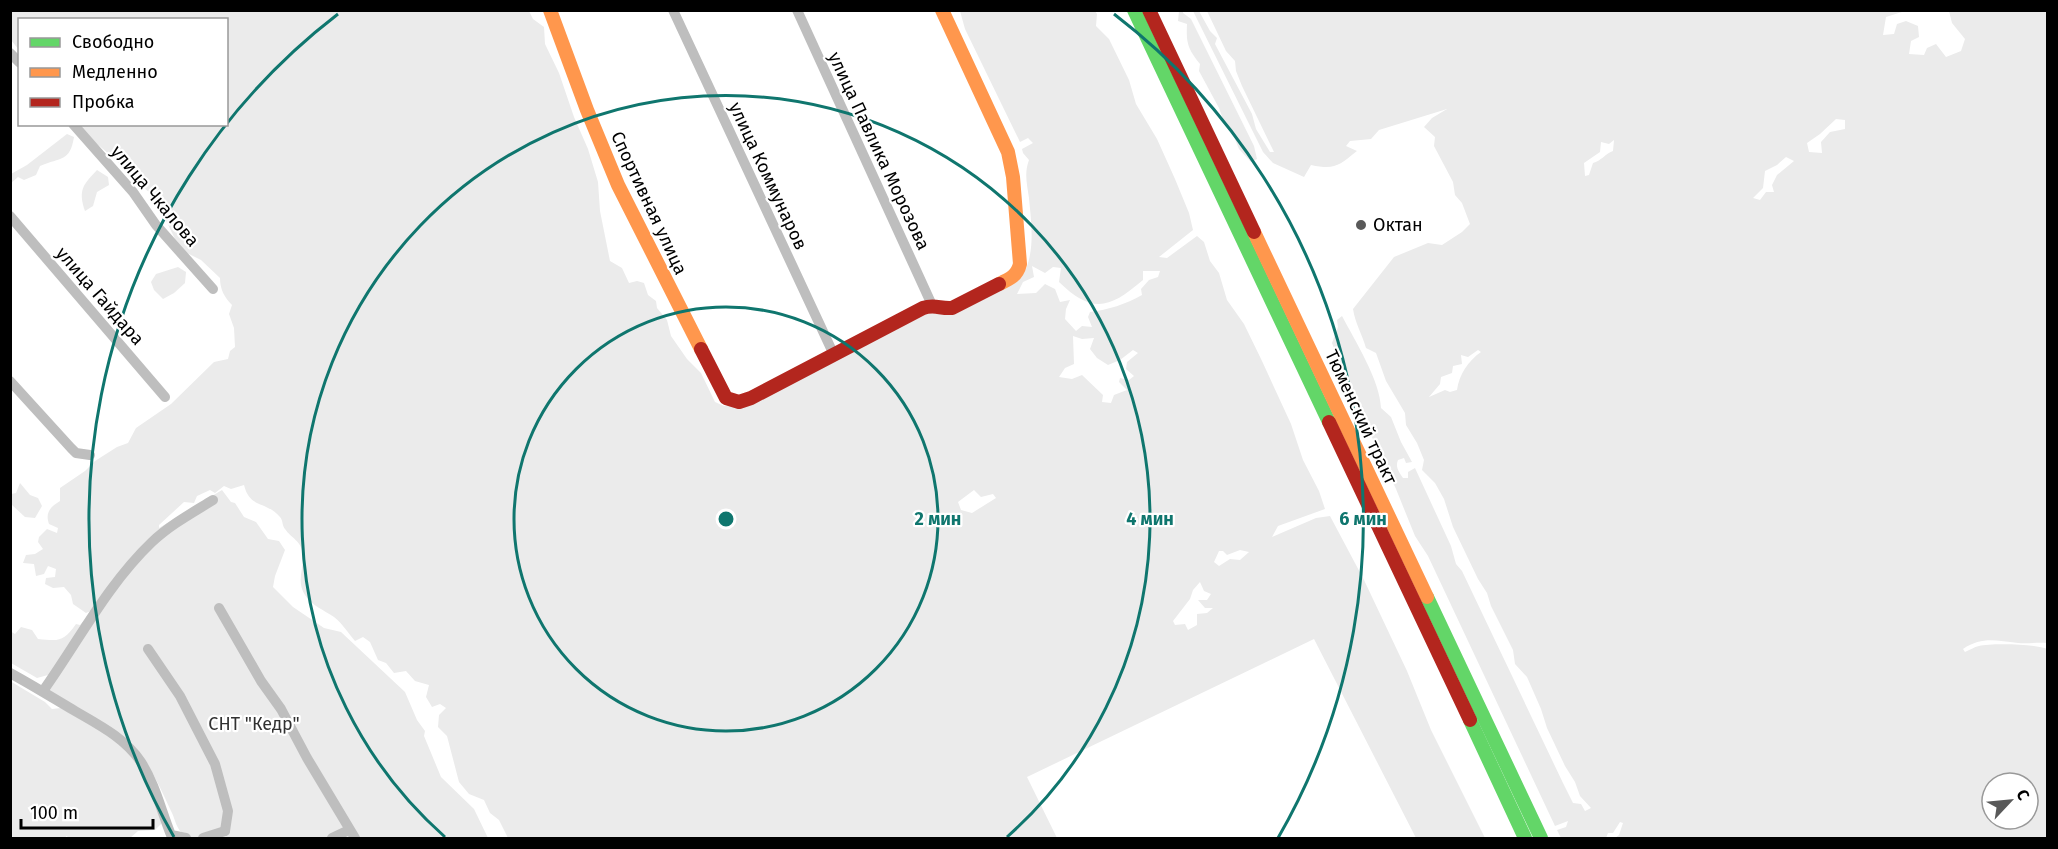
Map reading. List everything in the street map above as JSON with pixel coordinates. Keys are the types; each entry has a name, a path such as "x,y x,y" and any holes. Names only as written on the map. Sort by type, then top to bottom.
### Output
{"main road":[{"name":"Спортивная улица","path":"550,10 618,185 726,398 732,402 752,398 834,355"},
{"path":"834,355 932,305 944,309 952,308 1014,277 1018,272 1020,264 1013,177 1008,152 942,10"},
{"name":"Тюменский тракт","path":"1134,10 1525,838"},
{"name":"Тюменский тракт","path":"1149,10 1541,838"}],"street":[{"name":"улица Коммунаров","path":"673,10 834,355"},
{"name":"улица Павлика Морозова","path":"797,10 932,305"},
{"name":"улица Чкалова","path":"74,126 134,192 156,225 213,289"},
{"name":"улица Гайдара","path":"10,216 165,397"},
{"path":"10,381 76,453 90,455"},
{"path":"39,690 54,676 125,570 172,525 213,500"},
{"path":"219,608 261,681 281,709 352,834 332,838"},
{"path":"148,649 180,696 215,764 228,811 229,835 203,838"},
{"path":"10,673 119,738 139,759 153,785 171,835 186,838"}],"green space":[{"name":"СНТ \"Кедр\"","path":"11,11 529,11 533,19 544,27 545,44 559,73 588,149 598,182 600,211 610,261 622,268 629,283 637,281 644,283 648,295 656,301 657,308 667,320 671,336 687,359 701,373 715,402 724,406 739,406 925,315 939,311 1026,269 1031,251 1032,234 1026,179 1029,160 1022,149 1033,143 1028,138 1020,142 965,29 960,11 1095,11 1096,26 1109,39 1129,80 1136,104 1157,139 1189,213 1193,230 1159,257 1167,258 1197,236 1204,242 1210,261 1219,273 1227,300 1244,324 1262,361 1291,424 1303,460 1319,491 1325,509 1278,526 1272,537 1316,518 1330,516 1364,580 1407,671 1431,730 1485,838 1416,838 1314,639 1027,777 1057,838 508,838 499,820 490,813 484,800 469,794 459,782 447,736 438,727 439,715 446,708 440,704 432,707 426,697 429,685 415,681 406,671 394,673 386,663 378,660 370,642 363,637 355,641 337,619 308,599 301,585 303,555 301,546 284,528 280,517 250,498 244,485 231,489 224,486 215,493 210,490 197,496 194,503 184,502 159,525 159,528 222,490 231,502 235,503 244,517 256,522 268,539 279,541 285,550 273,587 293,607 324,628 341,632 405,692 417,720 425,731 424,736 441,777 474,809 488,838 189,838 179,829 153,774 130,741 43,687 48,675 37,678 11,663 10,631 15,634 21,627 32,630 38,639 60,639 68,634 76,624 80,625 93,610 86,613 73,604 71,595 64,587 53,588 45,584 46,578 55,577 56,569 48,566 44,574 36,576 34,564 23,563 26,555 35,554 43,549 38,542 39,537 47,529 57,533 58,528 49,524 48,513 60,501 60,488 85,471 95,461 128,443 136,428 171,404 214,362 228,359 230,351 235,347 234,328 229,314 232,305 223,293 220,278 201,260 187,253 175,239 159,206 149,192 129,176 116,160 80,126 228,126 228,18 18,18 18,49 11,40","holes":["1032,266 1045,273 1053,267 1061,268 1059,282 1071,293 1082,300 1101,304 1121,297 1143,280 1143,271 1160,271 1158,277 1149,280 1141,289 1142,295 1117,306 1090,312 1088,317 1092,327 1082,326 1076,331 1065,319 1070,300 1060,302 1055,289 1045,284 1036,293 1017,294 1023,282 1034,277","1073,336 1082,339 1094,338 1090,349 1097,358 1108,365 1120,360 1133,350 1138,353 1127,362 1126,369 1134,376 1129,380 1120,378 1119,382 1127,390 1114,395 1111,403 1102,402 1103,395 1082,375 1072,379 1059,377 1065,368 1074,364","974,490 981,497 993,494 996,498 972,513 961,510 958,502","1240,550 1249,552 1240,560 1230,559 1219,566 1214,562 1219,551 1227,555","1200,582 1204,591 1211,594 1207,600 1198,600 1205,608 1213,608 1207,613 1197,614 1197,625 1188,630 1185,624 1175,625 1173,621 1190,599 1193,590"]},
{"path":"1179,11 1183,11 1191,19 1254,146 1257,159 1251,162 1239,149 1232,132 1225,125 1219,108 1199,71 1200,64 1189,46 1187,24 1178,21"},
{"path":"1193,11 1199,11 1210,31 1217,38 1215,44 1252,114 1256,129 1270,152 1274,152 1242,86 1235,61 1226,51 1207,11 1905,11 1886,17 1883,35 1894,34 1897,24 1906,21 1918,26 1919,37 1911,41 1909,54 1924,55 1927,48 1936,44 1946,57 1961,51 1965,39 1952,23 1949,11 2047,11 2047,643 1990,640 1977,642 1963,649 1965,652 1979,646 2003,644 2047,649 2047,838 1615,838 1619,835 1623,823 1620,822 1613,833 1608,833 1606,838 1561,838 1557,830 1566,827 1568,821 1555,826 1428,556 1415,536 1347,383 1332,343 1338,327 1337,320 1342,316 1372,373 1381,408 1391,417 1412,462 1406,463 1404,458 1398,460 1399,472 1403,478 1408,478 1408,472 1415,468 1451,546 1456,564 1462,571 1573,803 1581,804 1585,811 1591,808 1580,796 1565,766 1527,677 1515,664 1513,650 1453,527 1444,499 1435,483 1422,470 1424,460 1406,425 1405,413 1386,381 1376,353 1366,348 1354,314 1353,309 1394,257 1428,243 1442,245 1470,224 1462,203 1455,195 1453,182 1434,146 1435,137 1424,127 1432,118 1447,109 1379,130 1371,139 1350,141 1346,146 1357,151 1351,156 1336,166 1311,165 1304,177 1273,163 1263,152","holes":["1836,119 1845,120 1845,129 1830,132 1821,142 1822,153 1809,152 1807,143","1614,140 1613,151 1593,163 1589,175 1585,176 1584,163 1600,152 1601,142 1609,144","1786,157 1794,161 1777,175 1772,185 1774,192 1766,192 1760,200 1753,198 1763,188 1765,171","1478,350 1481,352 1465,369 1457,390 1450,392 1445,390 1429,397 1440,384 1441,377 1452,373 1453,366 1462,364 1461,355 1468,357"]},
{"path":"67,134 74,137 67,155 40,166 36,175 24,180 18,177 11,183 11,174 27,165"},
{"path":"97,170 108,177 109,185 97,192 93,206 85,211 82,198 83,188"},
{"path":"178,267 186,272 185,283 163,299 154,290 151,282 156,274"},
{"path":"20,483 30,495 38,498 42,506 35,518 25,517 11,504 11,494 16,493"},
{"path":"10,681 45,702 52,709 61,708 113,738 130,753 144,772 151,796 163,822 155,830 138,831 130,838 68,838 67,836 64,838 11,838"}],"traffic: fast":[{"path":"1134,10 1329,422"},
{"path":"1427,597 1541,838"},
{"path":"1470,720 1525,838"}],"traffic: slow":[{"path":"550,10 618,185 701,349"},
{"path":"942,10 1008,152 1013,177 1020,264 1012,277 999,284"},
{"path":"1254,232 1427,597"}],"traffic: jam":[{"path":"1149,10 1254,232"},
{"path":"701,349 726,398 739,402 751,398 923,308 931,306 952,308 999,284"},
{"path":"1329,422 1470,720"}],"place":[{"name":"Октан","path":"1361,225"}]}
